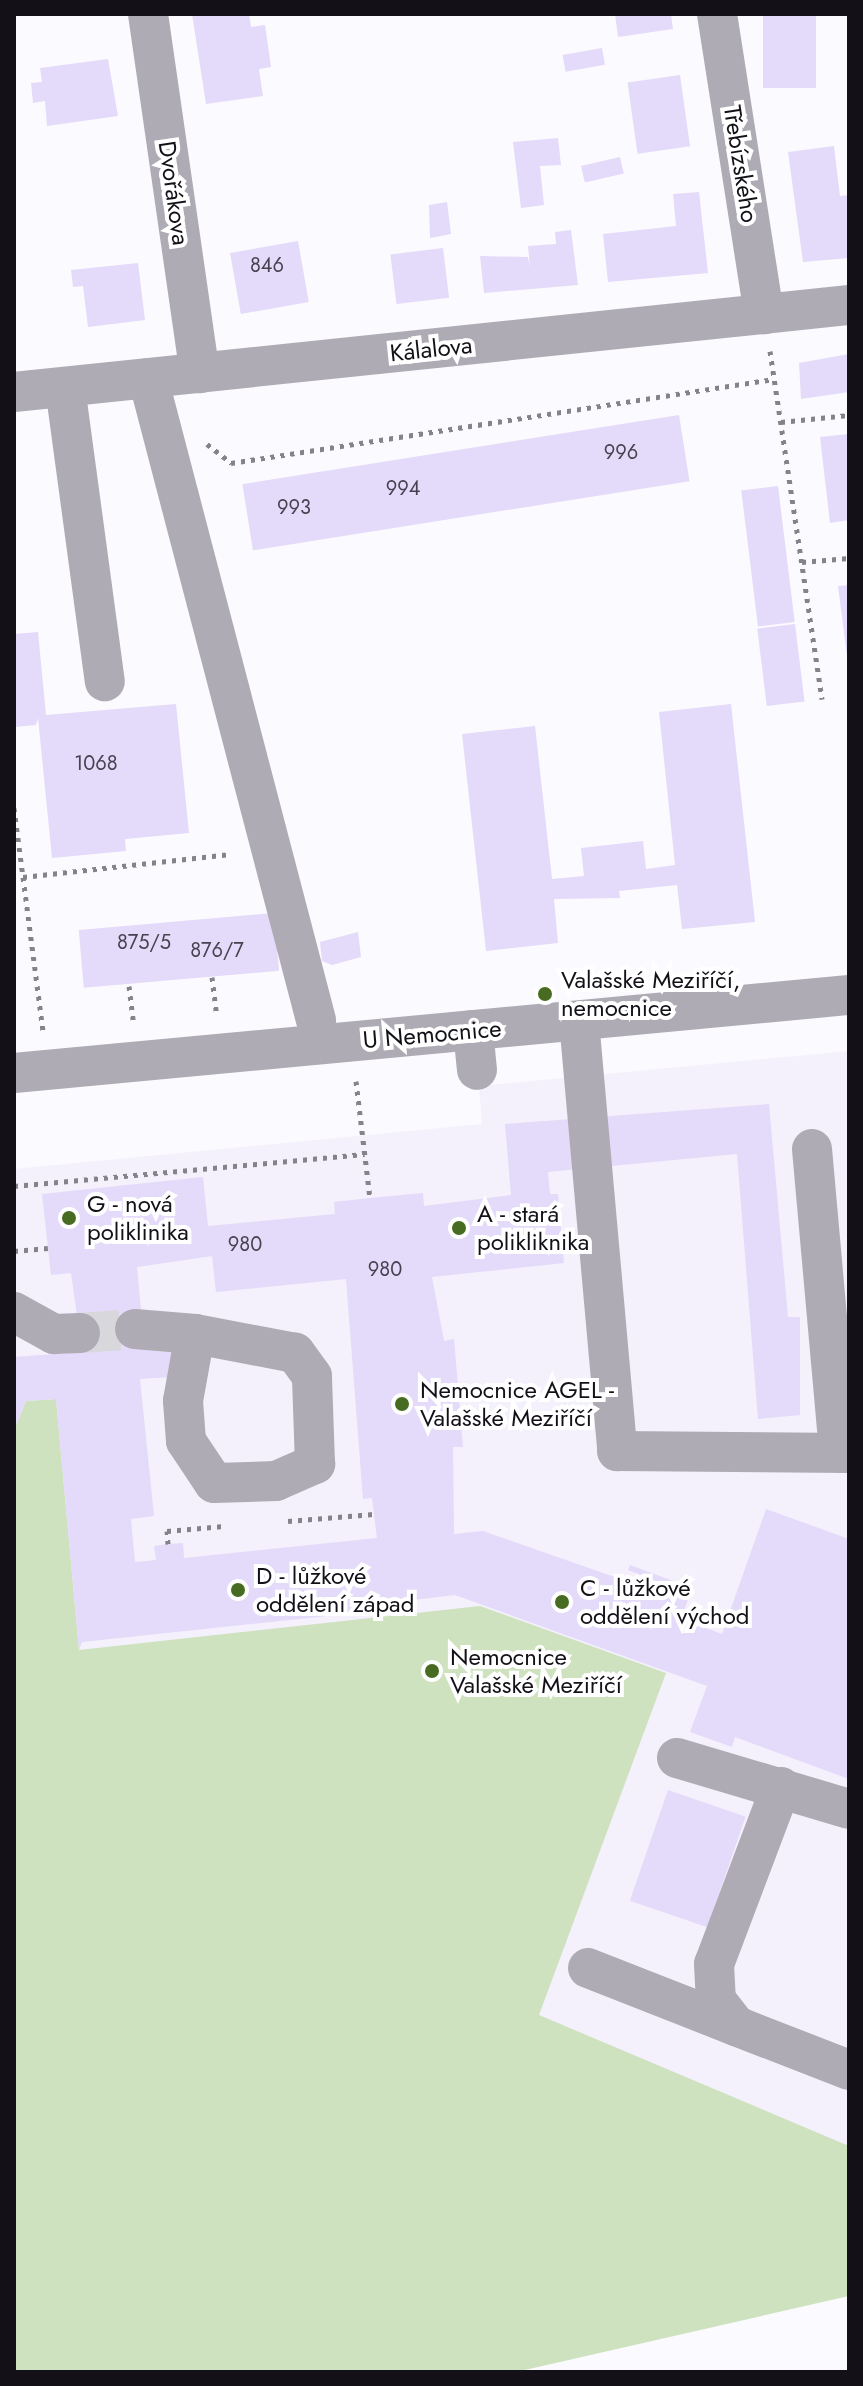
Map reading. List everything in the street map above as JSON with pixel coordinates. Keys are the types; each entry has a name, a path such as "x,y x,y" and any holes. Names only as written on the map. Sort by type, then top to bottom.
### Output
{"street":[{"name":"Dvořákova","path":"148,14 200,373"},
{"name":"Třebízského","path":"717,14 764,314"},
{"name":"Kálalova","path":"14,392 65,387 151,390 200,373 849,305"},
{"path":"65,387 105,681"},
{"path":"151,390 316,1020"},
{"name":"U Nemocnice","path":"14,1073 849,995"},
{"path":"579,1021 617,1451 844,1453 812,1149"},
{"path":"473,1030 477,1070"},
{"path":"14,1312 54,1334 80,1333"},
{"path":"135,1329 195,1334"},
{"path":"677,1758 849,1809"},
{"path":"736,2026 716,2000 714,1964 781,1787"},
{"path":"588,1968 849,2070"}],"path":[{"path":"764,314 822,699"},
{"path":"151,390 231,463 774,379"},
{"path":"781,422 849,415"},
{"path":"802,562 849,558"},
{"path":"14,808 45,1047"},
{"path":"23,877 272,849"},
{"path":"212,977 219,1029"},
{"path":"129,986 136,1038"},
{"path":"351,1042 370,1198"},
{"path":"14,1186 365,1154"},
{"path":"14,1251 48,1248"},
{"path":"350,1516 374,1514"},
{"path":"168,1544 167,1531 238,1525"}],"shaded area":[{"name":"Nemocnice Valašské Meziříčí","path":"849,1051 849,2173 14,2350 14,1169 482,1124 479,1086"}],"green space":[{"path":"56,1399 79,1650 480,1606 666,1673 539,2015 849,2146 849,2296 516,2372 14,2372 14,1430 26,1401"}],"building":[{"path":"192,14 249,14 251,27 265,25 271,67 259,69 263,96 206,104"},
{"path":"615,14 671,14 673,29 618,37"},
{"path":"763,14 816,14 816,88 763,88"},
{"path":"602,48 605,65 566,72 563,55"},
{"path":"108,59 118,116 47,126 45,101 33,103 31,83 42,82 40,68"},
{"path":"680,75 690,146 638,154 628,82"},
{"path":"558,138 561,165 540,166 544,205 521,208 513,142"},
{"path":"834,146 840,196 849,195 849,258 803,262 788,152"},
{"path":"620,157 624,174 585,183 581,166"},
{"path":"699,192 708,273 608,282 603,234 676,226 673,194"},
{"path":"447,202 451,234 430,238 429,205"},
{"path":"571,230 578,285 484,293 480,256 528,257 530,268 528,246 556,244 555,232"},
{"path":"298,241 309,302 241,314 230,253"},
{"path":"443,248 449,298 396,304 390,254"},
{"path":"138,263 145,320 88,327 83,286 73,287 71,270"},
{"path":"849,354 849,392 801,399 799,363"},
{"path":"679,415 689,481 253,550 242,484"},
{"path":"849,434 849,520 830,523 820,437"},
{"path":"778,486 795,622 758,626 741,491"},
{"path":"849,585 849,656 847,656 838,586"},
{"path":"795,624 805,701 767,706 757,629"},
{"path":"38,632 46,715 176,704 189,833 125,839 126,851 52,858 38,718 36,725 14,727 14,634"},
{"path":"731,704 755,922 682,929 677,885 619,891 620,898 554,899 558,943 486,951 462,734 535,726 552,879 584,876 581,848 643,841 646,869 675,865 659,712"},
{"path":"274,913 279,971 84,988 79,930"},
{"path":"358,932 361,957 332,965 322,961 320,942"},
{"path":"769,1104 788,1317 800,1317 800,1415 758,1419 737,1154 548,1172 550,1194 558,1194 564,1263 432,1277 444,1341 454,1339 463,1447 453,1447 454,1534 483,1531 663,1594 666,1585 628,1570 630,1565 692,1588 681,1619 722,1634 766,1509 849,1539 849,1779 735,1737 732,1747 690,1732 707,1686 455,1595 413,1600 413,1607 82,1642 79,1650 56,1399 26,1401 14,1430 14,1357 82,1352 71,1273 51,1275 42,1194 203,1177 208,1226 335,1214 334,1202 370,1198 423,1193 424,1206 511,1195 505,1124","holes":["212,1256 216,1292 346,1279 363,1499 372,1498 377,1538 184,1558 183,1543 168,1544 154,1546 156,1560 135,1562 131,1519 154,1516 140,1379 171,1377 176,1349 134,1310 141,1309 137,1267"]},
{"path":"668,1790 746,1817 707,1927 630,1901"}],"tunnel":[{"path":"80,1333 135,1329"}],"place":[{"name":"Valašské Meziříčí, nemocnice","path":"545,994"},
{"name":"G - nová poliklinika","path":"69,1218"},
{"name":"A - stará polikliknika","path":"459,1228"},
{"name":"Nemocnice AGEL - Valašské Meziříčí","path":"402,1404"},
{"name":"D - lůžkové oddělení západ","path":"238,1590"},
{"name":"C - lůžkové oddělení východ","path":"562,1602"},
{"name":"Nemocnice Valašské Meziříčí","path":"432,1671"}]}
